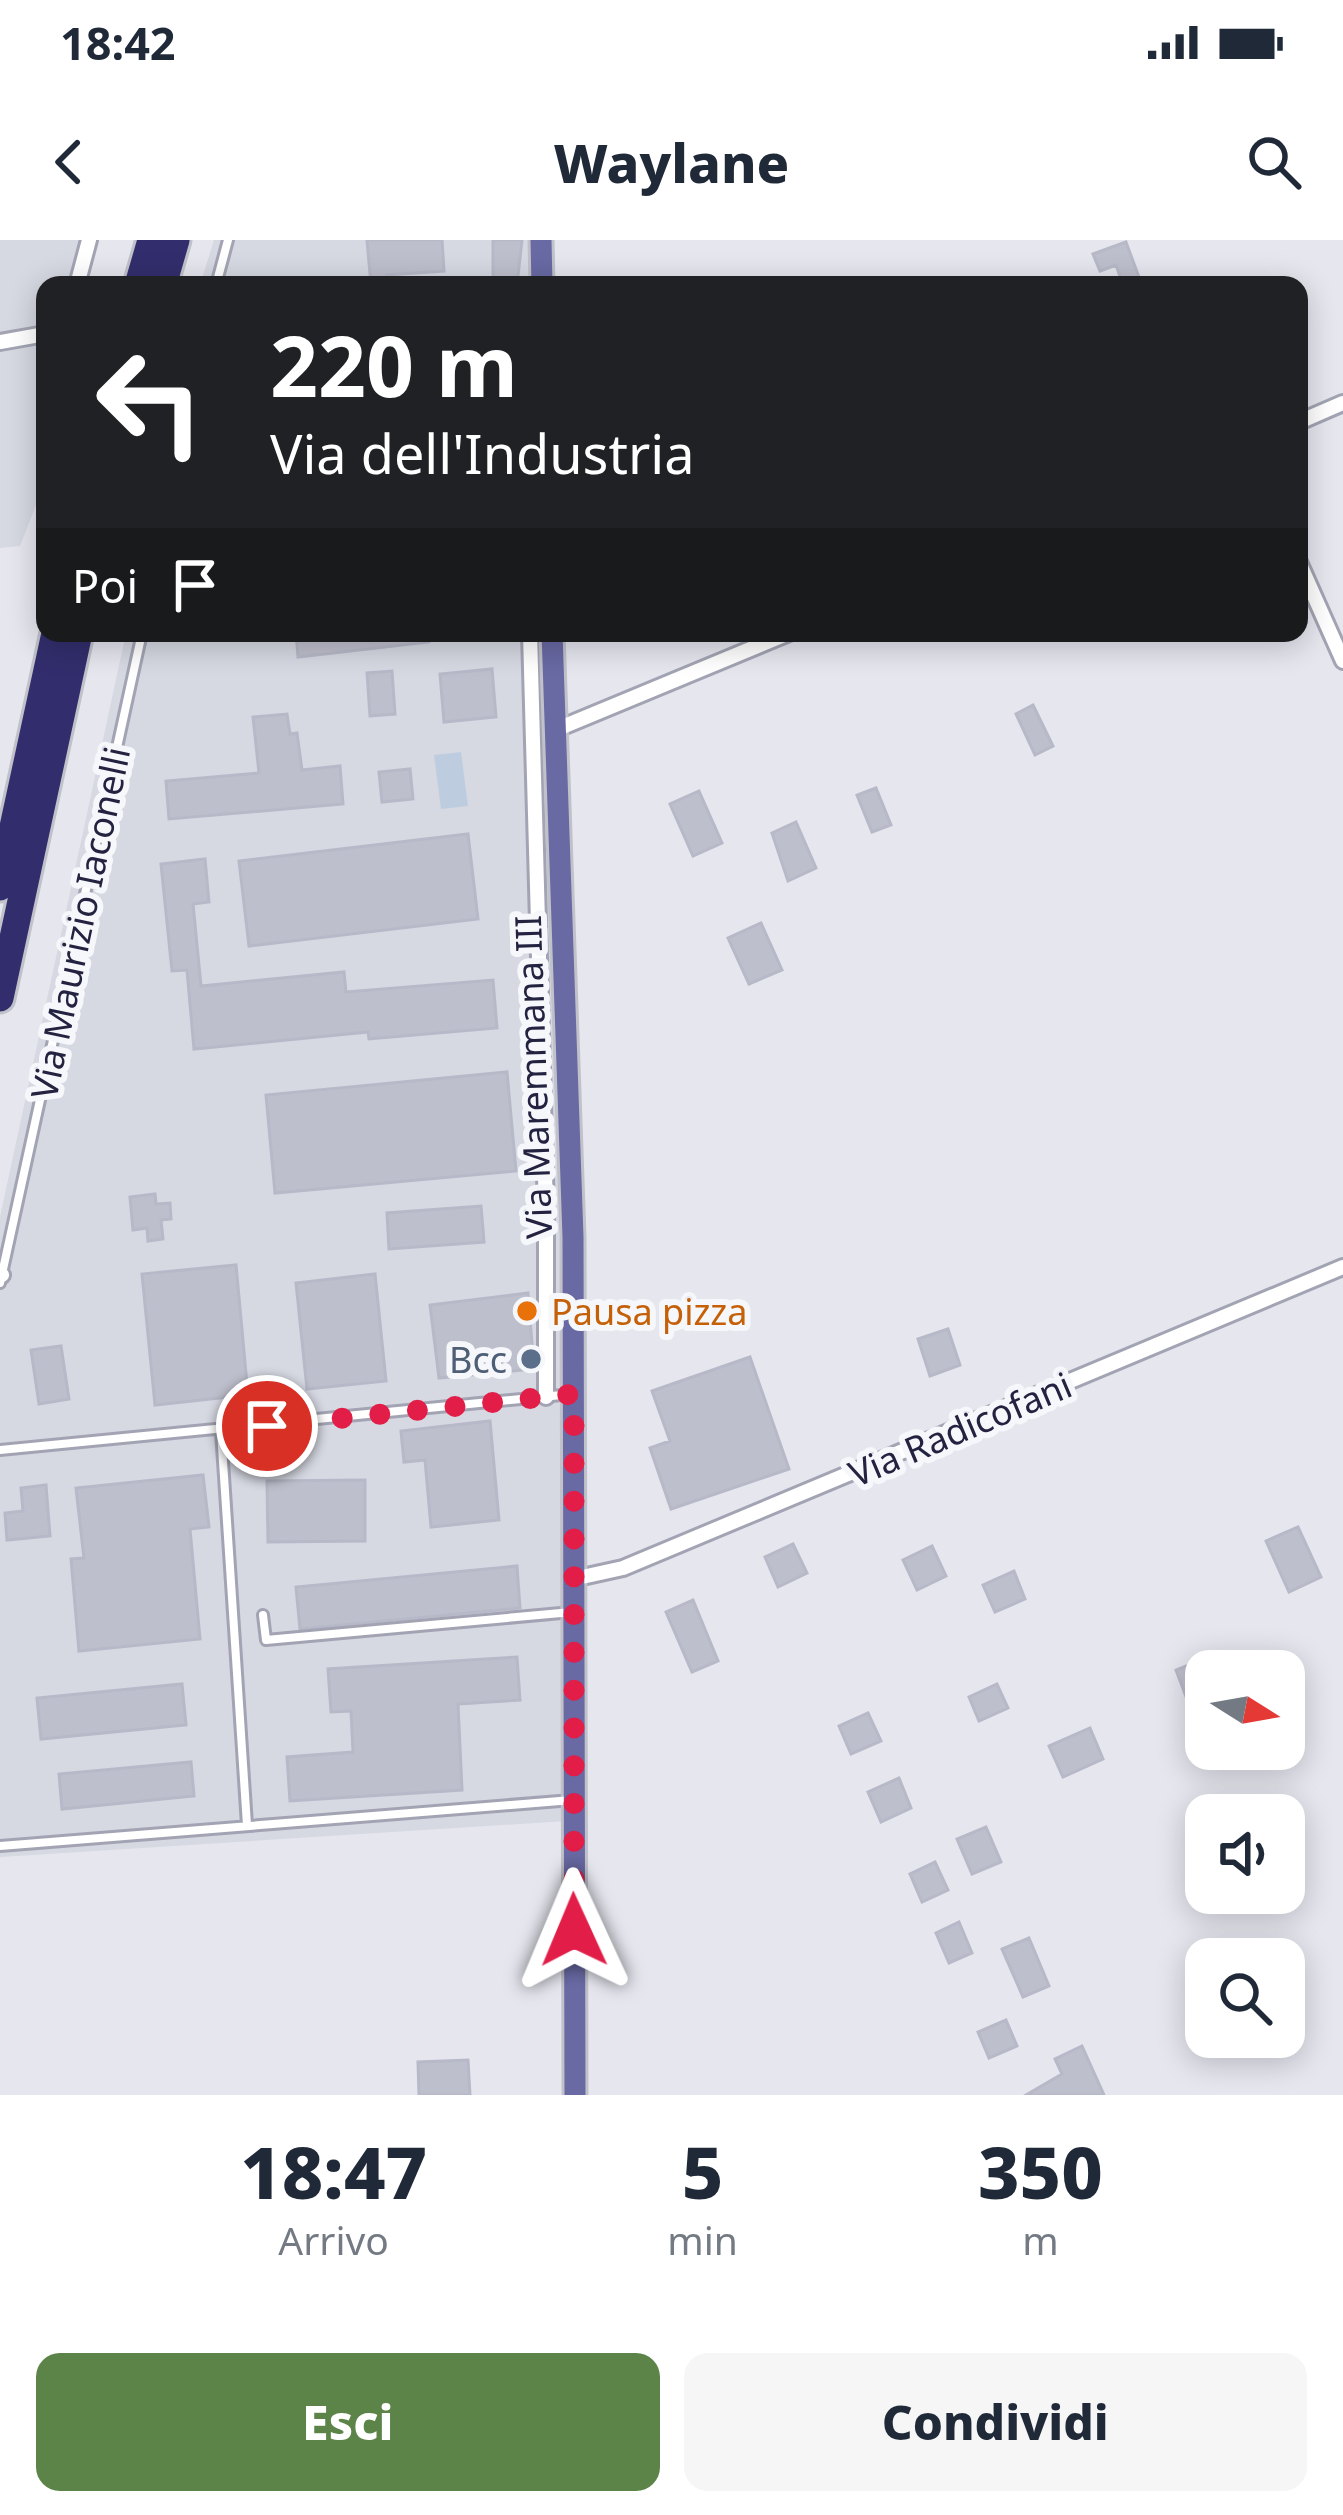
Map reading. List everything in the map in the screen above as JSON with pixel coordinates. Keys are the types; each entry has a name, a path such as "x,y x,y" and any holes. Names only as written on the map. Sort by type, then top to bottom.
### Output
{"highway":[{"path":"141,276 151,240"},
{"path":"166,276 176,240"},
{"path":"0,887 53,642"},
{"path":"0,998 77,642"}],"main road":[{"path":"541,240 542,276"},
{"name":"Via Maremmana III","path":"552,642 574,1394 575,2095"}],"street":[{"path":"79,276 89,240"},
{"path":"0,342 36,336"},
{"path":"1308,418 1343,403"},
{"path":"1308,582 1343,662"},
{"path":"530,642 547,1211 546,1397"},
{"path":"554,730 767,642"},
{"name":"Via Radicofani","path":"573,1579 623,1568 1343,1268"}],"lane":[{"path":"218,276 228,240"},
{"name":"Via Maurizio Iaconelli","path":"1,1277 140,642"},
{"path":"0,1450 574,1394"},
{"path":"220,1431 247,1825"},
{"path":"263,1615 266,1640 573,1612"},
{"path":"0,1846 572,1800"}],"shaded area":[{"path":"0,240 89,240 85,276 36,276 36,505 20,546 0,548"},
{"path":"214,240 530,240 531,276 203,276"},
{"path":"124,642 543,642 559,1189 566,1821 0,1857 0,1217"},
{"path":"461,752 468,806 441,809 434,755"}],"building":[{"path":"367,240 442,240 444,271 370,276"},
{"path":"493,240 522,240 518,276 493,276"},
{"path":"1126,242 1139,276 1120,276 1116,265 1100,271 1093,254"},
{"path":"297,642 429,642 298,657"},
{"path":"492,669 496,717 444,722 440,674"},
{"path":"392,671 395,714 370,716 367,673"},
{"path":"1033,705 1053,746 1035,755 1016,714"},
{"path":"287,714 290,734 297,733 302,770 340,766 343,804 169,819 166,781 259,773 253,717"},
{"path":"410,769 413,799 382,802 379,772"},
{"path":"876,788 891,825 872,832 857,795"},
{"path":"699,791 722,843 693,856 670,804"},
{"path":"796,822 816,868 788,881 772,833"},
{"path":"468,834 478,919 249,946 239,861"},
{"path":"205,859 209,902 193,904 201,986 344,972 346,992 493,980 497,1028 369,1039 368,1032 194,1049 187,970 172,971 161,864"},
{"path":"761,923 782,970 749,984 728,938"},
{"path":"507,1072 516,1171 275,1193 266,1095"},
{"path":"155,1194 156,1204 170,1203 171,1219 161,1220 163,1239 148,1241 147,1228 133,1230 130,1197"},
{"path":"481,1206 484,1242 389,1249 387,1213"},
{"path":"236,1265 248,1395 155,1405 142,1274"},
{"path":"375,1274 386,1381 307,1389 296,1283"},
{"path":"528,1293 534,1369 439,1378 430,1305"},
{"path":"948,1329 960,1365 930,1376 918,1339"},
{"path":"61,1346 69,1399 39,1404 31,1350"},
{"path":"750,1357 789,1469 671,1509 650,1448 670,1441 652,1391"},
{"path":"490,1421 499,1520 431,1527 425,1460 404,1462 401,1431"},
{"path":"203,1475 209,1527 190,1529 200,1639 79,1651 71,1559 84,1558 76,1488"},
{"path":"365,1480 365,1541 268,1542 267,1481"},
{"path":"46,1485 50,1536 7,1540 5,1513 23,1511 21,1488"},
{"path":"1298,1527 1321,1577 1289,1592 1266,1541"},
{"path":"793,1544 807,1573 778,1587 765,1557"},
{"path":"932,1546 946,1576 917,1590 903,1560"},
{"path":"517,1566 520,1608 300,1629 296,1587"},
{"path":"1014,1571 1025,1599 995,1612 983,1585"},
{"path":"693,1600 718,1661 692,1672 666,1612"},
{"path":"517,1657 520,1700 458,1704 462,1790 290,1801 287,1757 353,1752 351,1711 331,1712 328,1669"},
{"path":"1185,1666 1185,1694 1176,1670"},
{"path":"182,1684 186,1725 41,1739 37,1698"},
{"path":"997,1684 1008,1708 979,1721 969,1697"},
{"path":"868,1713 881,1741 851,1754 839,1726"},
{"path":"1090,1728 1103,1759 1063,1777 1049,1746"},
{"path":"191,1762 194,1796 62,1809 59,1774"},
{"path":"899,1778 911,1808 881,1822 868,1792"},
{"path":"986,1827 1001,1862 972,1874 957,1839"},
{"path":"935,1862 948,1890 922,1902 910,1874"},
{"path":"959,1922 972,1953 949,1963 936,1933"},
{"path":"1029,1938 1049,1986 1023,1997 1002,1949"},
{"path":"1006,2020 1017,2046 989,2058 978,2032"},
{"path":"1082,2046 1104,2095 1026,2095 1062,2074 1055,2059"},
{"path":"468,2060 470,2095 419,2095 418,2062"}],"place":[{"name":"Pausa pizza","path":"527,1311"},
{"name":"Bcc","path":"531,1359"}],"route":[{"path":"267,1426 574,1394 574,1930"}]}
